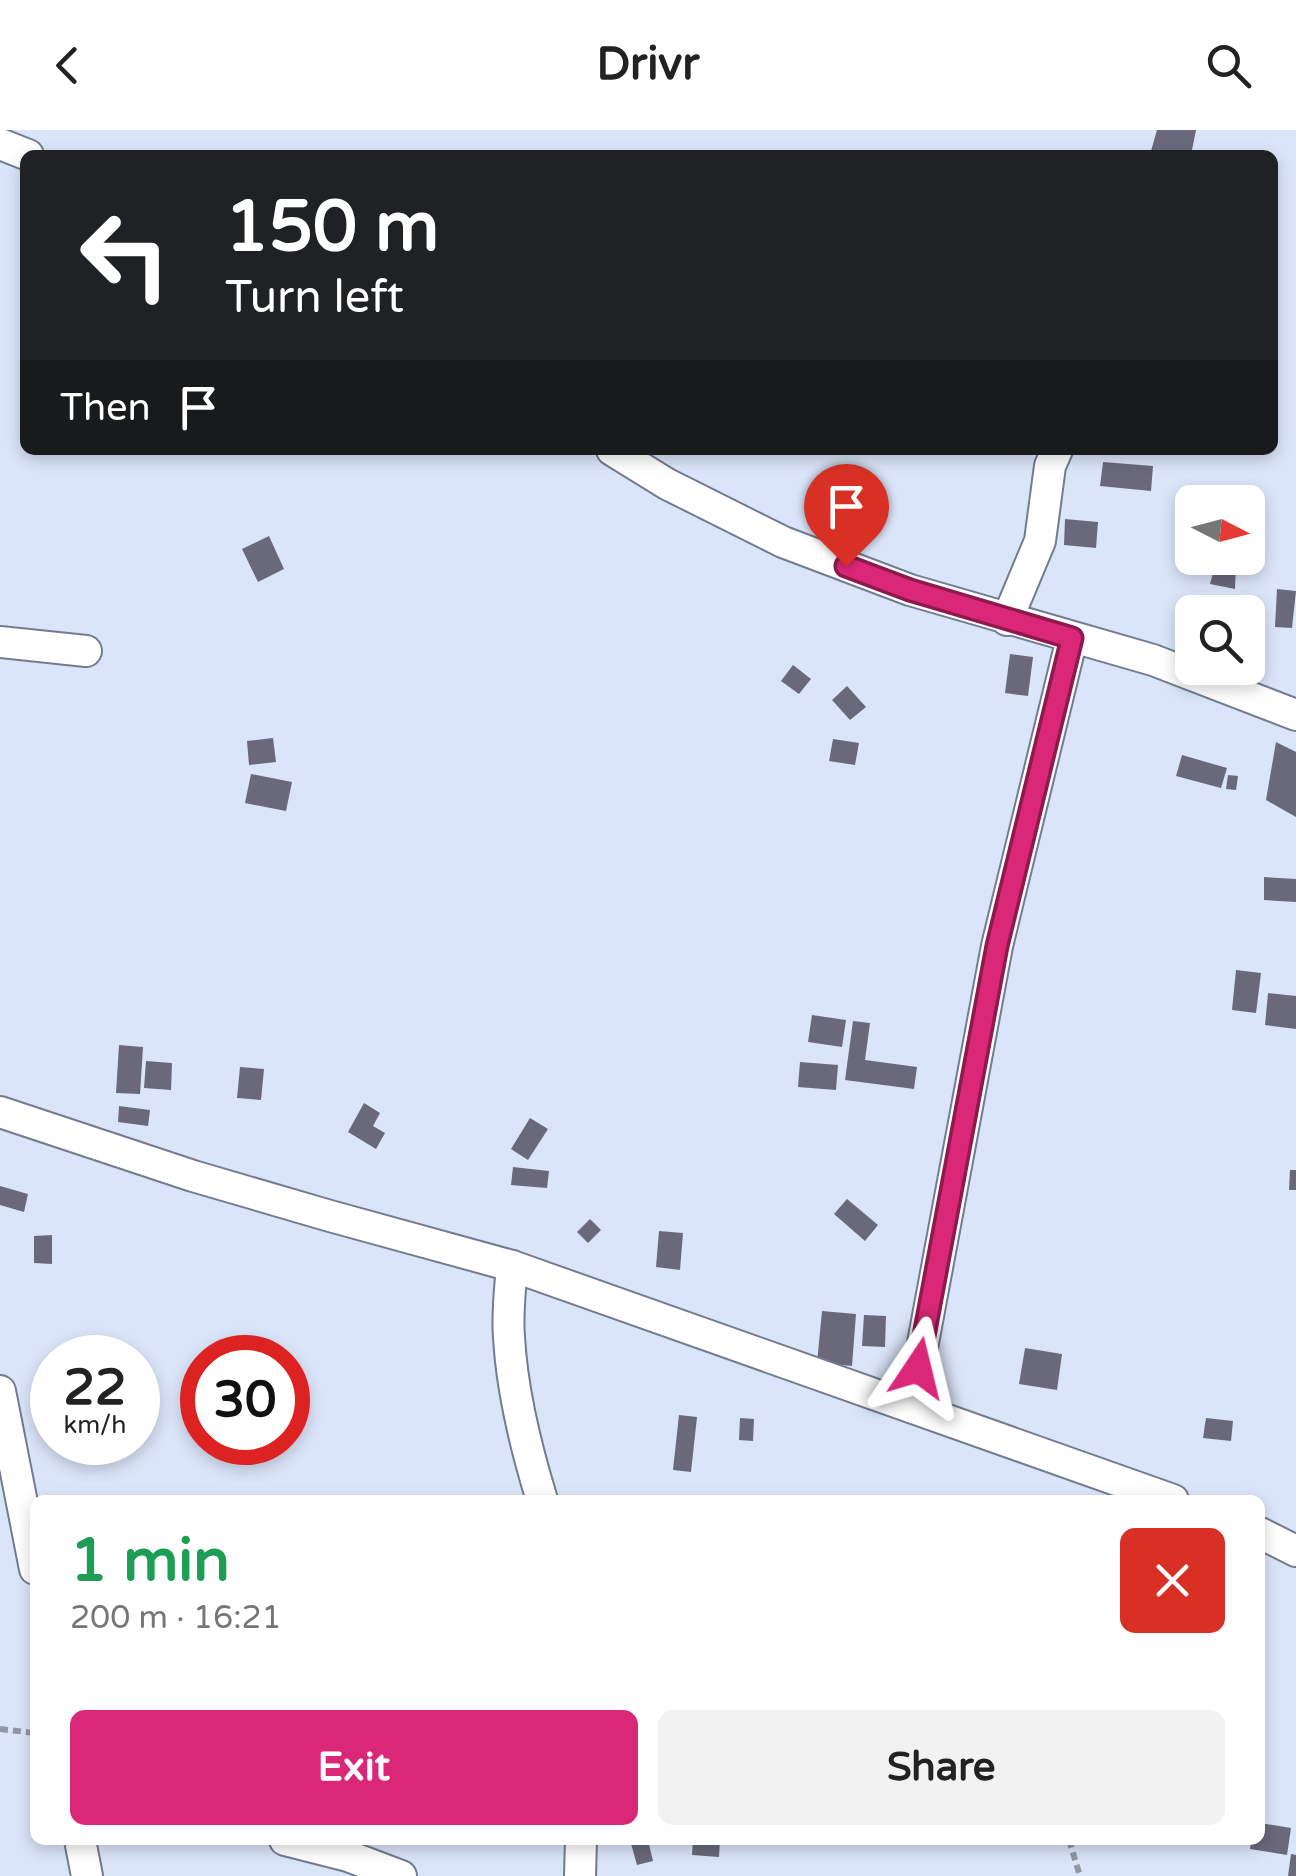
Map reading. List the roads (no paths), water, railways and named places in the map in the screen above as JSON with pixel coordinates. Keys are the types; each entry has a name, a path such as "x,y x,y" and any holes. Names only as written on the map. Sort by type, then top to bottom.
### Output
{"street":[{"path":"620,455 667,484 783,542 910,590 1153,660 1296,715"},
{"path":"1007,620 1040,541 1055,455"},
{"path":"911,1407 997,946 1072,638"},
{"path":"0,642 86,651"},
{"path":"0,1112 210,1181 512,1266 1158,1495"},
{"path":"512,1266 508,1333 512,1369 540,1495"},
{"path":"0,1391 30,1544"},
{"path":"1265,1536 1296,1551"},
{"path":"81,1845 87,1876"},
{"path":"304,1845 401,1876"},
{"path":"580,1876 581,1845"}]}
